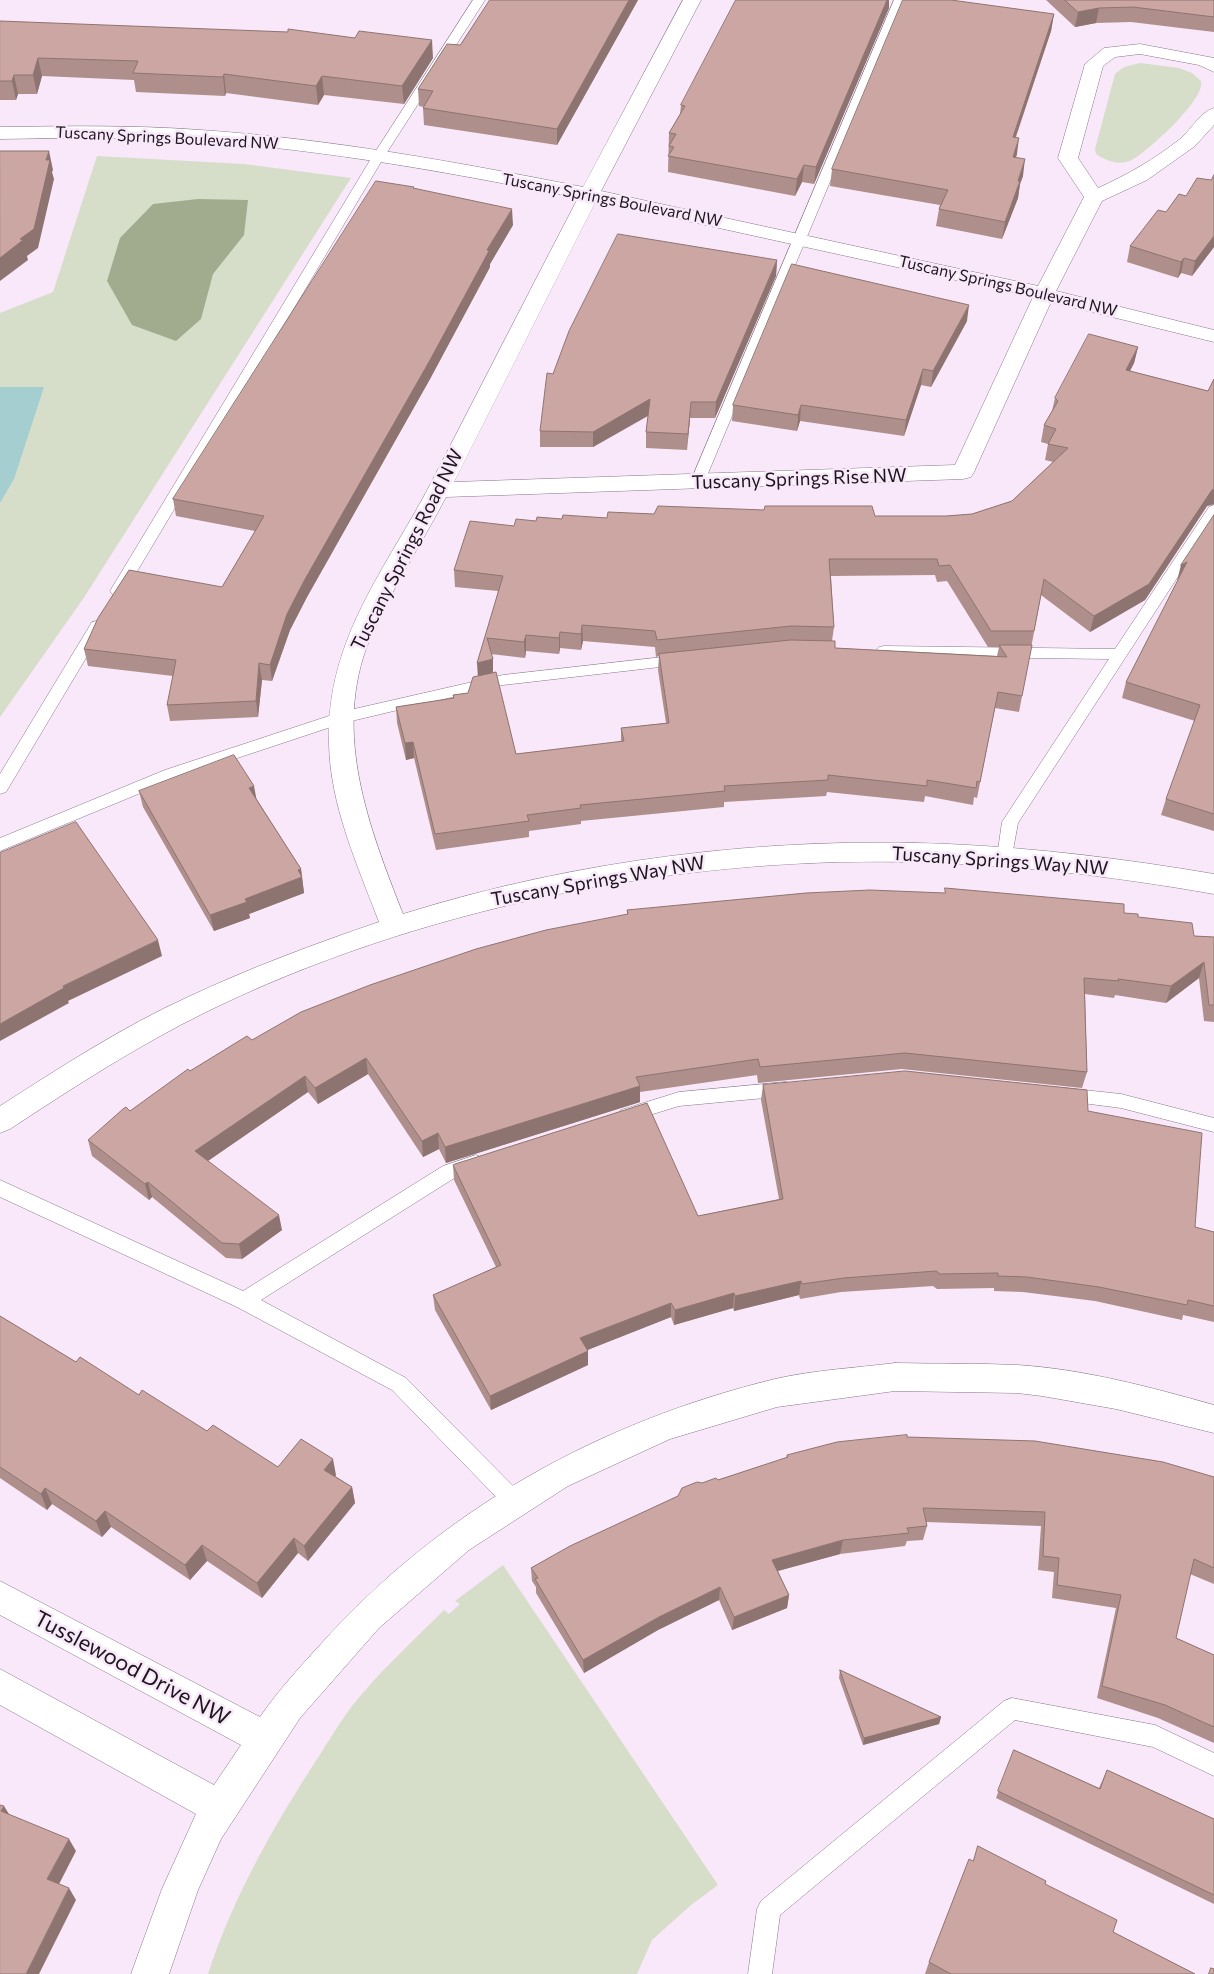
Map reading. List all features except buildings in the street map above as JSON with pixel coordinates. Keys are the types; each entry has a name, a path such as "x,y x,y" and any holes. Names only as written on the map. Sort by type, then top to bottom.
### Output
{"street":[{"name":"Tuscany Springs Road NW","path":"395,927 357,829 347,792 342,754 341,718 351,660 361,632 439,490 588,194 692,0"},
{"path":"1094,197 1068,158 1094,64 1110,52 1140,49 1204,60 1214,66"},
{"path":"1045,293 1094,197 1140,176 1188,142 1214,114"},
{"name":"Tuscany Springs Boulevard NW","path":"0,133 108,133 225,138 378,157 588,194 798,238 1045,293 1214,336"},
{"name":"Tuscany Springs Rise NW","path":"439,490 697,483 962,472 1045,293"},
{"name":"Tuscany Springs Way NW","path":"0,1121 93,1061 170,1019 261,976 319,952 395,927 475,903 556,885 636,870 718,860 861,852 1005,857 1147,872 1214,884"},
{"path":"150,1974 164,1931 191,1864 219,1807 264,1738 325,1661 383,1600 447,1546 513,1500 580,1462 666,1425 719,1408 791,1391 865,1380 940,1376 1015,1379 1091,1389 1167,1405 1214,1419"},
{"name":"Tusslewood Drive NW","path":"0,1597 264,1738"},
{"path":"0,1686 219,1807"}],"lane":[{"path":"112,601 378,157 479,0"},
{"path":"697,483 798,238 900,0"},
{"path":"1005,857 1010,822 1118,654 1214,510"},
{"path":"0,788 102,618"},
{"path":"866,651 1118,654"},
{"path":"0,845 171,774 341,718 503,680 700,658"},
{"path":"615,1119 679,1099 805,1087"},
{"path":"1051,1094 1121,1101 1214,1125"},
{"path":"244,1301 450,1171 496,1157"},
{"path":"0,1188 244,1301 399,1384 513,1500"},
{"path":"760,1974 769,1909 1012,1709 1155,1736 1214,1765"}],"shaded area":[{"path":"1140,63 1179,68 1192,73 1201,81 1200,89 1186,112 1140,155 1123,163 1109,161 1096,154 1095,149 1115,74 1124,67"},
{"path":"97,156 244,164 351,178 83,599 0,717 0,313 53,292"},
{"path":"198,199 248,200 244,235 213,274 201,319 176,341 132,325 107,281 120,238 153,204"},
{"path":"0,387 44,387 14,479 0,503"},
{"path":"503,1565 718,1885 691,1905 652,1940 637,1974 208,1974 228,1920 266,1843 346,1714 362,1693 444,1610 449,1614 460,1604 455,1601"}]}
